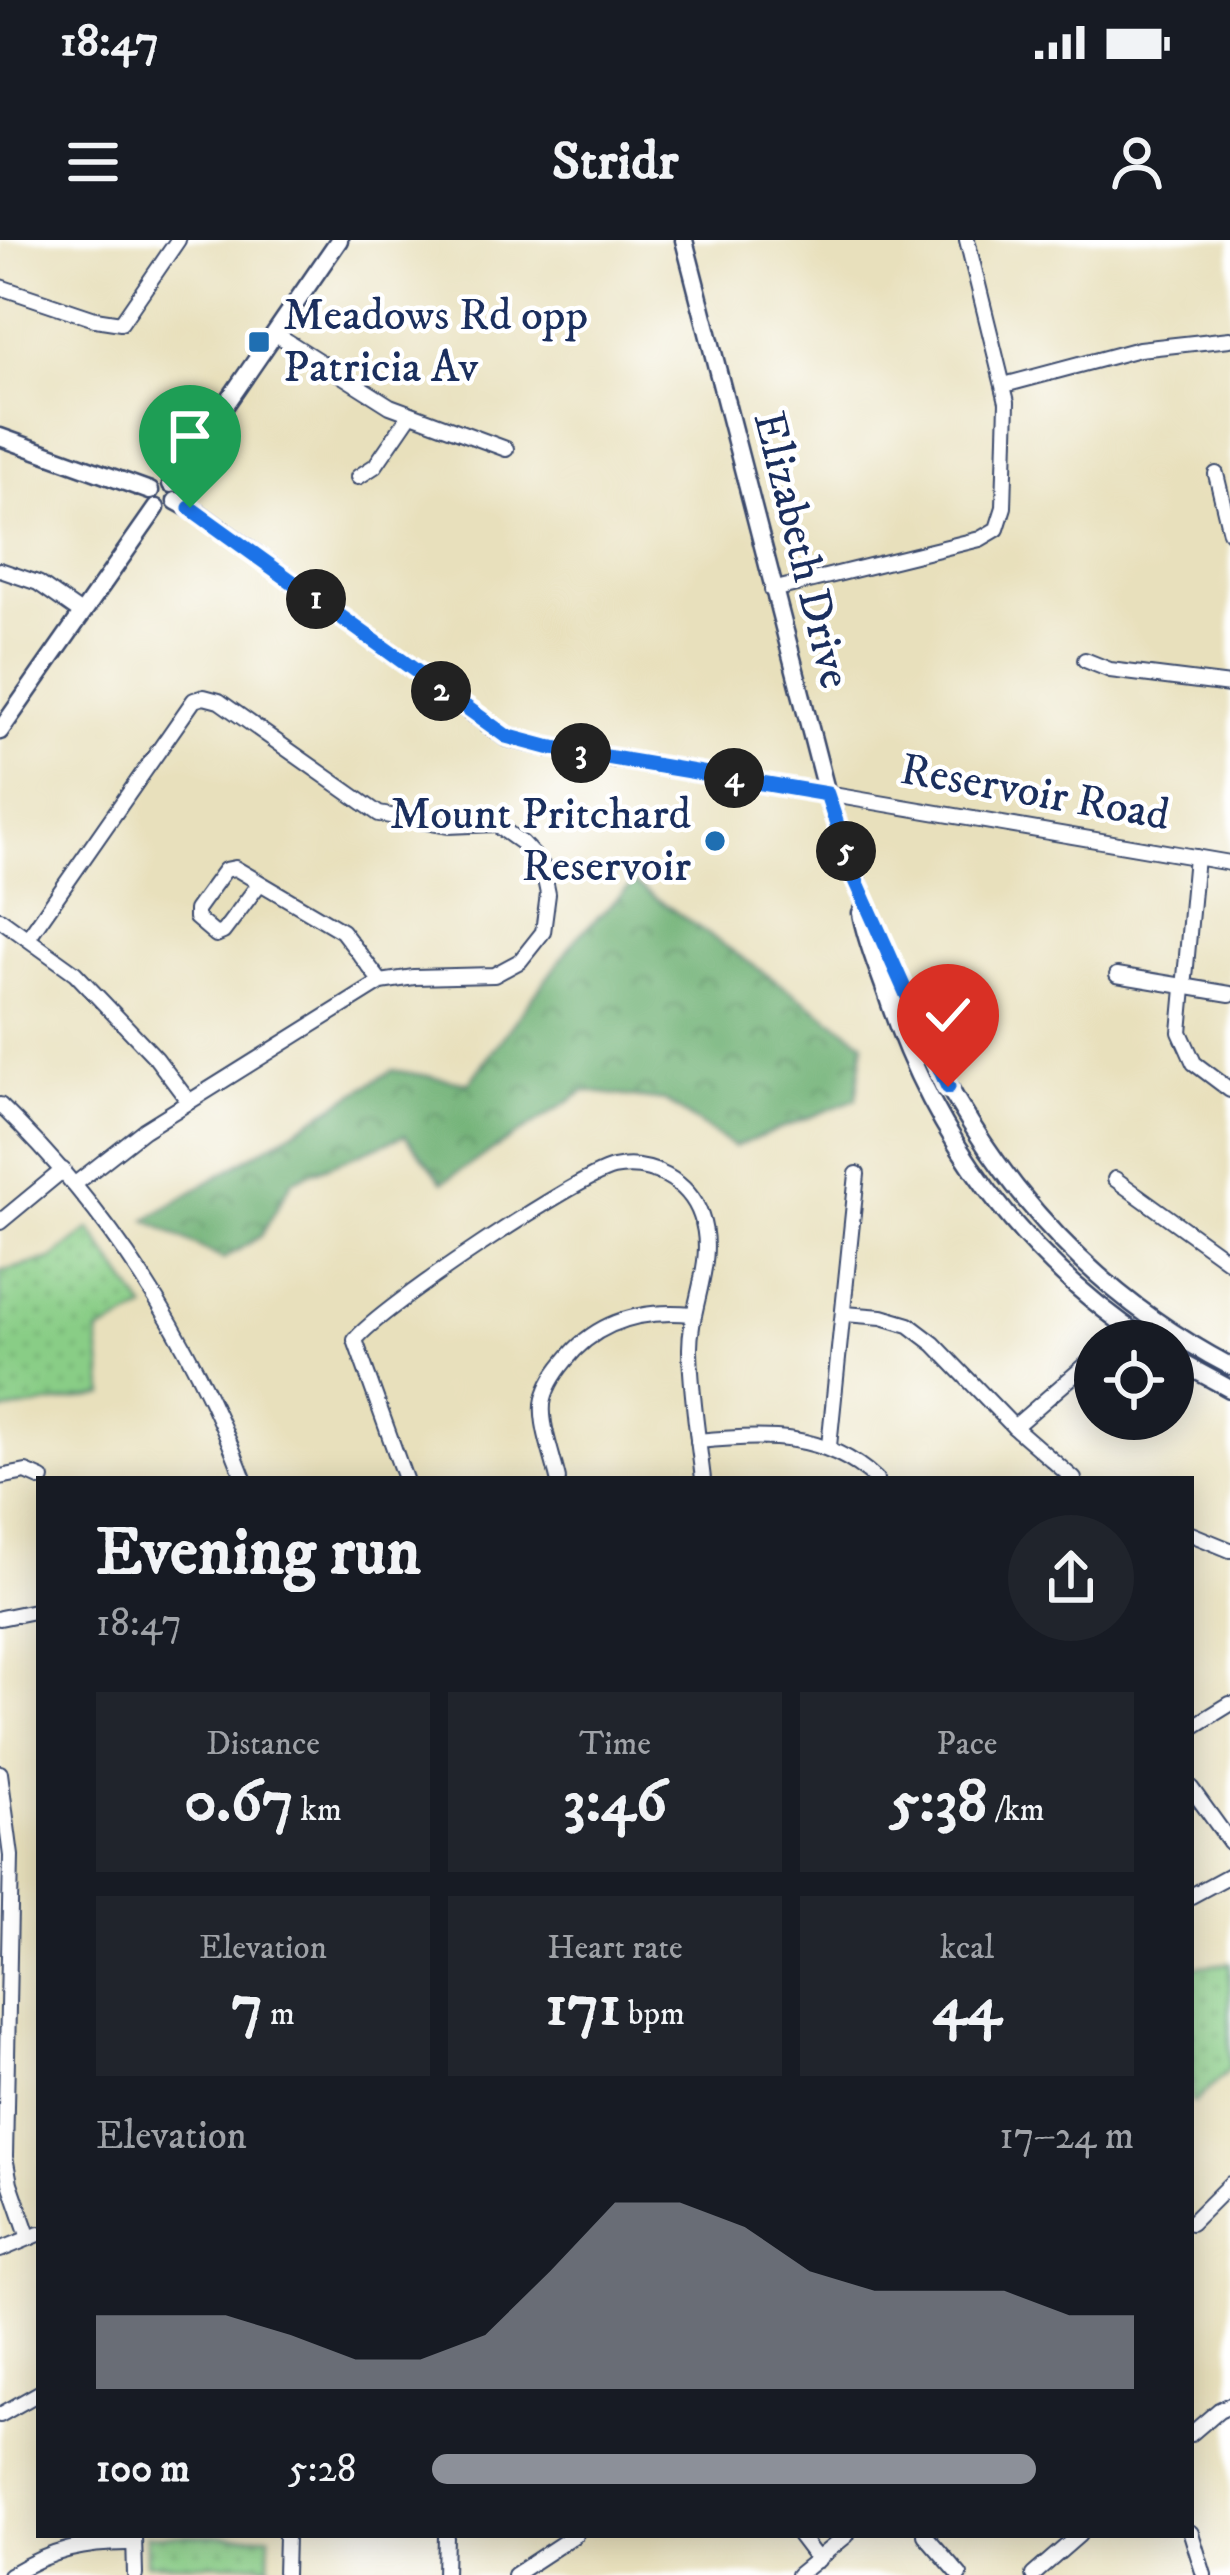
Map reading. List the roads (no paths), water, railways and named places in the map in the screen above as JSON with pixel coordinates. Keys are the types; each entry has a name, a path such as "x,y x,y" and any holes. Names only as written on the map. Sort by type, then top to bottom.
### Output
{"main road":[{"path":"0,436 169,509 174,492 339,240"},
{"name":"Elizabeth Drive","path":"684,240 827,794 854,876 948,1087 1024,1202 1110,1287 1171,1332 1230,1366"},
{"path":"174,492 506,736 827,794"},
{"path":"0,730 9,702 81,613 153,499"},
{"name":"Elizabeth Drive","path":"854,876 864,928 900,1037 945,1129 972,1171 1042,1254 1109,1320"},
{"path":"1194,1369 1230,1389"}],"street":[{"path":"0,287 95,320 121,323 178,240"},
{"path":"772,590 980,539 997,529 1004,507 1004,385 968,240"},
{"path":"276,334 410,415 506,449"},
{"path":"1004,385 1139,349 1230,339"},
{"path":"358,477 375,466 410,415"},
{"path":"1216,474 1230,532"},
{"path":"0,570 38,583 81,613"},
{"path":"1085,660 1110,670 1230,685"},
{"path":"28,938 194,700 204,698 219,701 379,814 448,826 495,824 542,865 548,894 543,932 520,961 494,975 414,976 380,982 122,1146 75,1184"},
{"name":"Reservoir Road","path":"827,794 1230,862"},
{"path":"1196,857 1180,1032 1186,1053 1230,1090"},
{"path":"260,883 224,932 216,935 196,918 196,910 225,870 235,868 342,931 380,982"},
{"path":"0,919 75,973 156,1058 189,1102"},
{"path":"1117,975 1230,994"},
{"path":"0,1105 63,1170 133,1260 194,1359 243,1476"},
{"path":"404,1476 355,1340 441,1273 584,1179 616,1167 642,1168 673,1179 688,1190 702,1218 706,1249 690,1350 703,1476"},
{"path":"0,1222 63,1170"},
{"path":"830,1446 857,1174"},
{"path":"1115,1179 1230,1262"},
{"path":"557,1476 543,1405 554,1375 580,1341 616,1320 669,1312 693,1314"},
{"path":"845,1315 882,1317 909,1325 1071,1476"},
{"path":"1014,1426 1074,1375"},
{"path":"698,1441 774,1438 830,1446 872,1476"},
{"path":"0,1477 26,1472 36,1476"},
{"path":"1194,1535 1230,1550"},
{"path":"0,1618 36,1611"},
{"path":"1194,1726 1230,1704"},
{"path":"0,1773 11,1856 5,2157 10,2183 34,2236 0,2250"},
{"path":"1194,1792 1230,1842"},
{"path":"1194,1894 1230,1874"},
{"path":"1194,2220 1230,2184"},
{"path":"0,2415 36,2395"},
{"path":"1194,2431 1230,2405"},
{"path":"285,2575 286,2538"},
{"path":"445,2575 446,2538"},
{"path":"514,2575 570,2538"},
{"path":"802,2538 818,2560"},
{"path":"798,2575 844,2538"},
{"path":"928,2538 960,2575"},
{"path":"1043,2572 1075,2538"},
{"path":"1193,2538 1204,2575"},
{"path":"10,2575 52,2552 134,2539 134,2575"}],"place":[{"name":"Meadows Rd opp Patricia Av","path":"259,342"},
{"name":"Mount Pritchard Reservoir","path":"715,841"}]}
